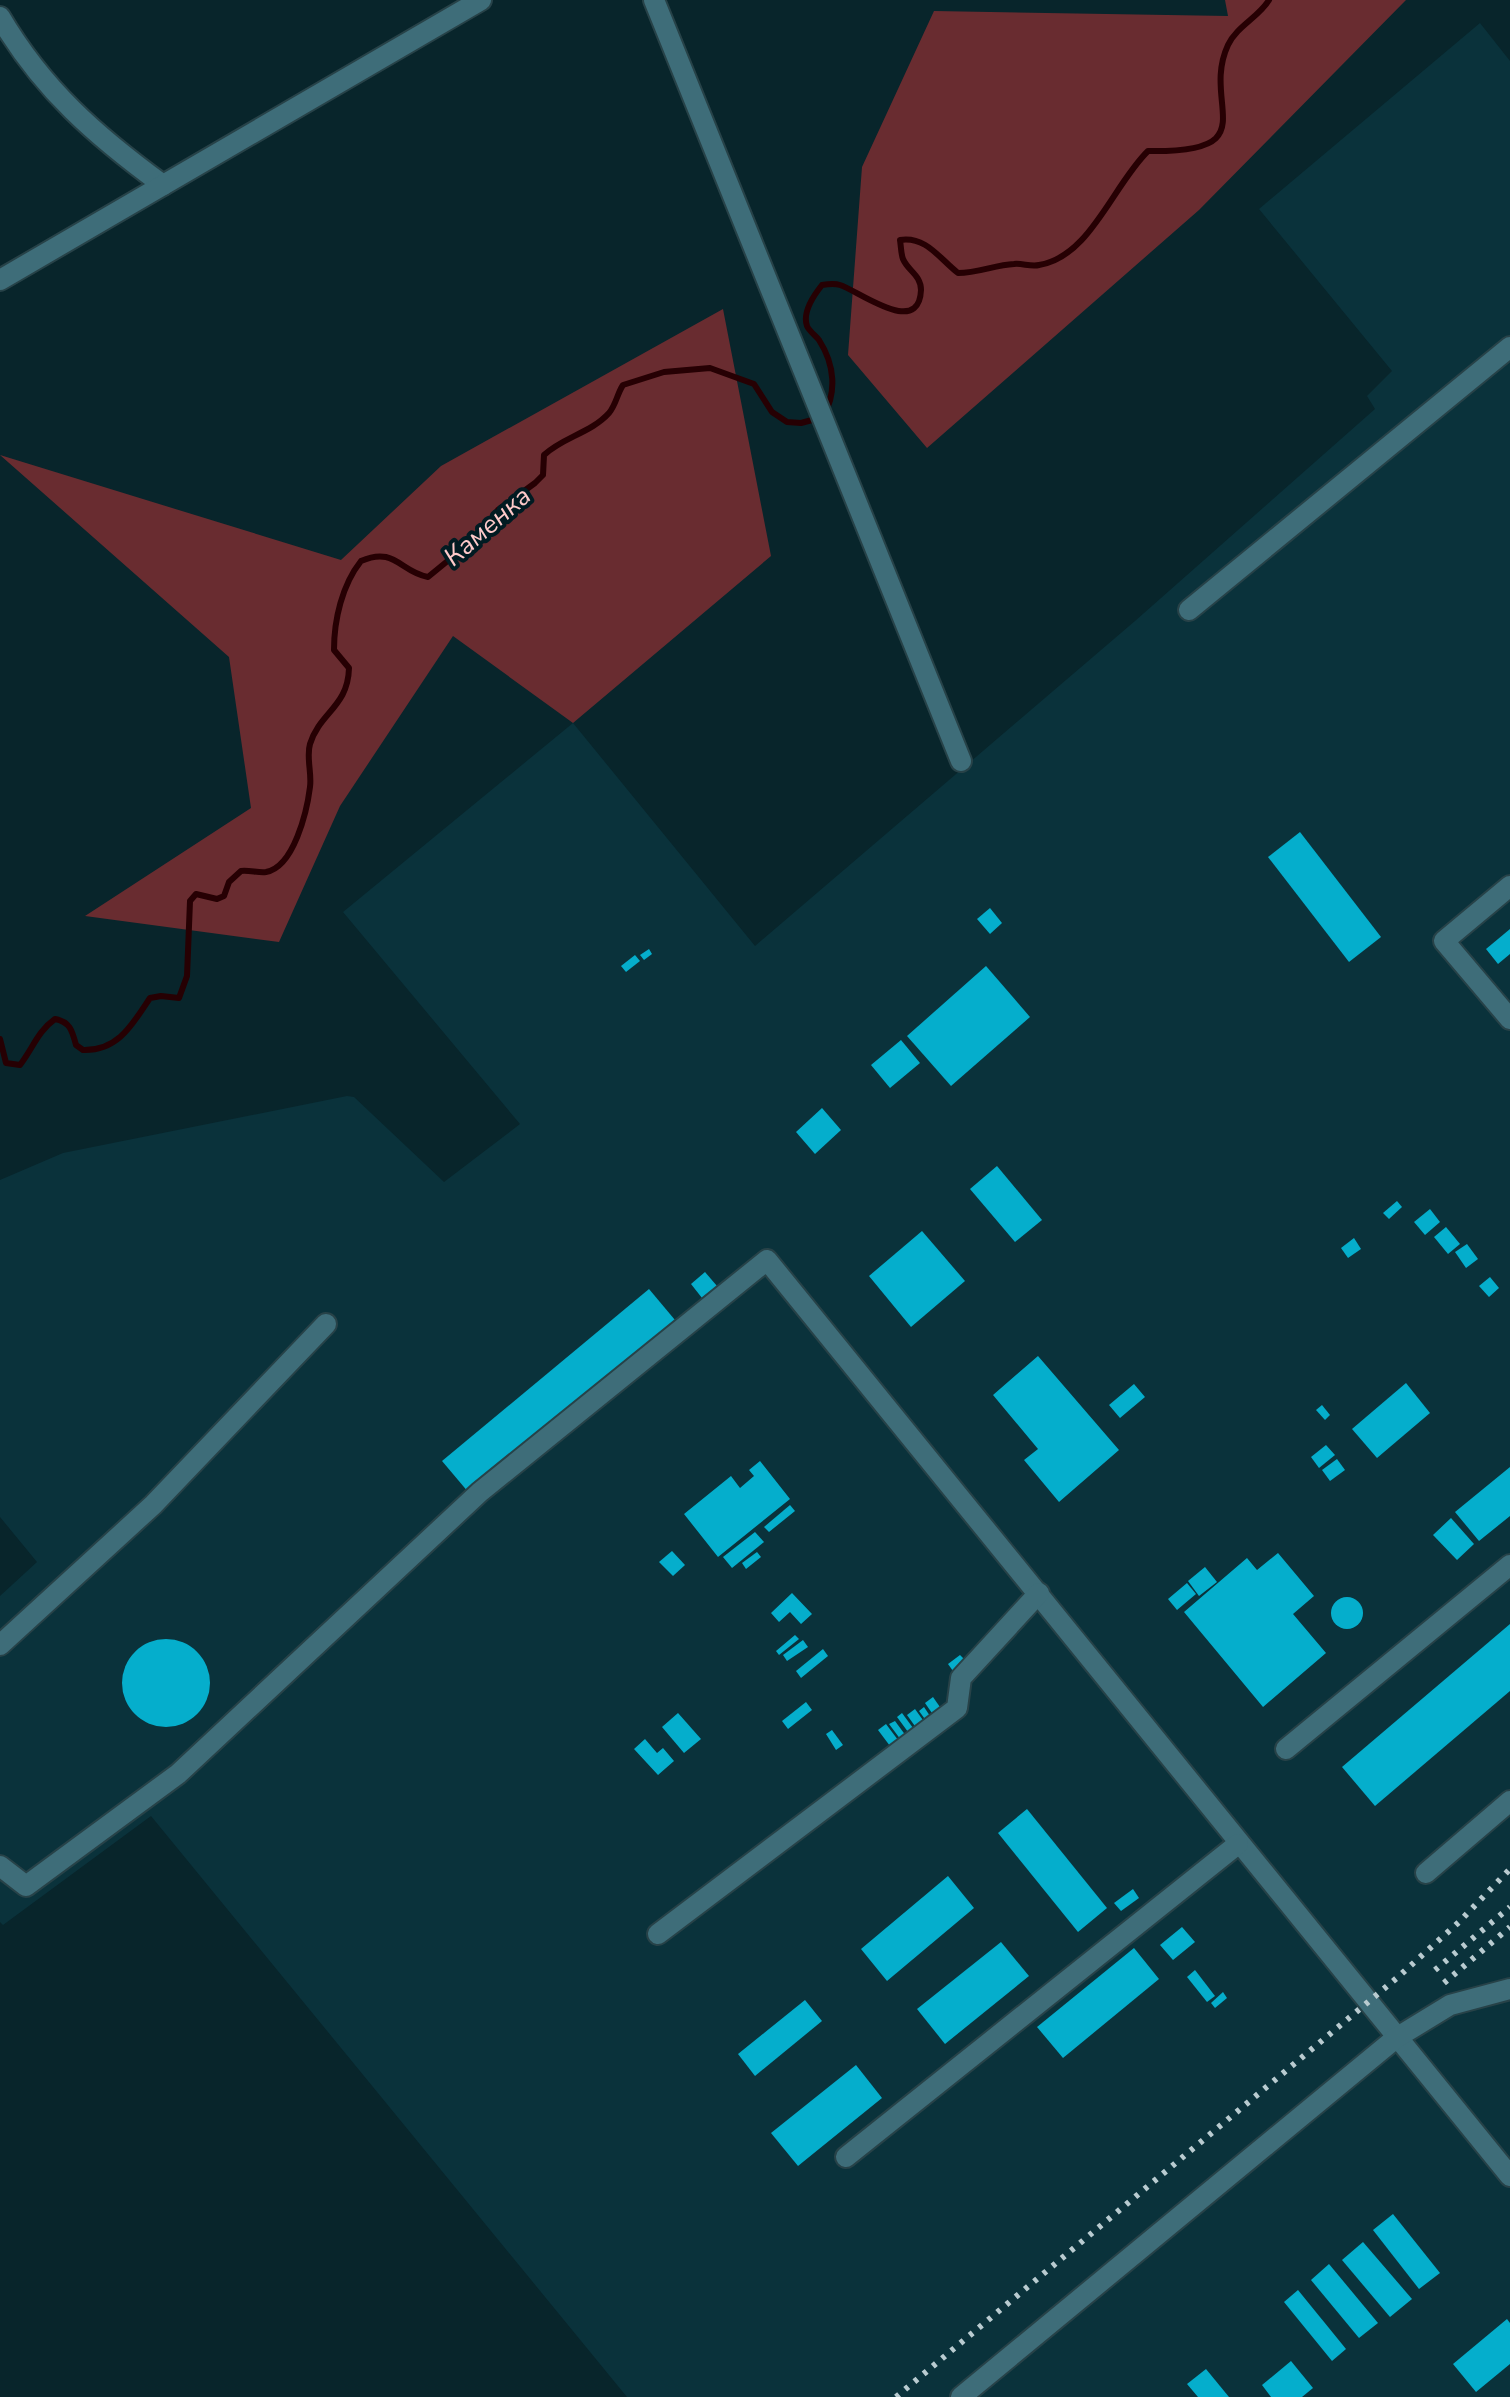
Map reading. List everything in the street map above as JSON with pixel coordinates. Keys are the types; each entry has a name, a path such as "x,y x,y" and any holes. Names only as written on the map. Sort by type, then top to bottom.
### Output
{"street":[{"path":"0,280 481,0"},
{"path":"654,0 961,761"},
{"path":"0,17 25,59 85,124 163,185"},
{"path":"1189,610 1510,347"},
{"path":"1510,886 1444,941 1510,1019"},
{"path":"0,1866 26,1886 178,1774 480,1492 767,1260 1510,2176"},
{"path":"0,1645 153,1505 326,1324"},
{"path":"1286,1749 1510,1565"},
{"path":"658,1934 957,1708 961,1678 1039,1593"},
{"path":"1426,1873 1510,1801"},
{"path":"846,2157 1238,1844"},
{"path":"961,2397 1396,2038 1450,2005 1510,1989"}],"shaded area":[{"path":"1225,0 1406,0 1199,210 927,448 848,355 862,167 934,11 1228,16"},
{"path":"1480,23 1510,61 1510,2397 627,2397 151,1816 3,1925 0,1922 0,1596 37,1562 0,1517 0,1180 63,1153 347,1096 354,1097 444,1182 520,1124 343,912 573,723 755,946 1135,621 1375,409 1367,396 1392,371 1259,209"},
{"path":"723,309 771,556 573,723 453,636 340,806 279,942 85,916 251,808 229,657 0,455 341,560 441,466"}],"building":[{"path":"1300,832 1381,937 1349,962 1268,857"},
{"path":"990,908 1002,923 990,934 977,919"},
{"path":"1510,929 1510,954 1498,964 1486,949"},
{"path":"649,949 652,954 644,960 640,955"},
{"path":"635,955 640,961 626,972 621,966"},
{"path":"986,966 1030,1017 951,1086 907,1036"},
{"path":"901,1040 920,1063 890,1088 871,1065"},
{"path":"822,1108 841,1130 815,1154 796,1132"},
{"path":"997,1166 1042,1220 1015,1242 970,1189"},
{"path":"1397,1201 1402,1207 1389,1219 1383,1213"},
{"path":"1430,1209 1440,1222 1425,1235 1414,1222"},
{"path":"1446,1227 1460,1244 1448,1254 1434,1237"},
{"path":"922,1231 965,1281 911,1327 869,1276"},
{"path":"1354,1238 1361,1249 1348,1258 1341,1248"},
{"path":"1467,1244 1478,1259 1466,1268 1455,1252"},
{"path":"705,1272 717,1286 702,1298 691,1284"},
{"path":"1490,1277 1499,1288 1489,1297 1479,1286"},
{"path":"649,1289 675,1320 469,1493 442,1461"},
{"path":"1038,1356 1119,1450 1059,1502 1024,1460 1038,1449 993,1395"},
{"path":"1406,1383 1430,1413 1377,1458 1352,1429"},
{"path":"1134,1384 1145,1397 1120,1418 1109,1405"},
{"path":"1322,1405 1330,1415 1325,1420 1316,1410"},
{"path":"1326,1445 1335,1455 1319,1468 1311,1457"},
{"path":"1337,1459 1345,1470 1330,1481 1322,1470"},
{"path":"760,1461 790,1499 718,1557 684,1514 731,1476 740,1488 754,1476 749,1470"},
{"path":"1510,1467 1510,1516 1479,1541 1455,1512"},
{"path":"790,1505 795,1511 769,1532 764,1527"},
{"path":"1451,1518 1474,1544 1457,1560 1433,1535"},
{"path":"755,1532 764,1542 732,1568 723,1557"},
{"path":"672,1551 685,1565 673,1576 659,1562"},
{"path":"757,1552 761,1557 746,1569 742,1563"},
{"path":"1278,1553 1314,1596 1293,1614 1326,1653 1263,1707 1184,1612 1247,1558 1257,1570"},
{"path":"1205,1567 1217,1582 1199,1596 1188,1581"},
{"path":"1187,1583 1196,1594 1177,1610 1168,1599"},
{"path":"792,1593 812,1614 801,1624 790,1612 779,1622 771,1613"},
{"path":"1347,1597 1359,1601 1363,1613 1359,1625 1347,1629 1335,1625 1331,1613 1335,1601"},
{"path":"1510,1624 1510,1691 1375,1806 1342,1767"},
{"path":"795,1635 799,1639 779,1655 776,1651"},
{"path":"166,1639 183,1643 197,1652 206,1666 210,1683 206,1700 197,1714 183,1723 166,1727 149,1723 135,1714 126,1700 122,1683 126,1666 135,1652 149,1643"},
{"path":"803,1640 808,1647 787,1661 783,1655"},
{"path":"823,1649 828,1656 801,1678 796,1671"},
{"path":"960,1655 966,1661 953,1671 948,1664"},
{"path":"933,1697 942,1710 934,1716 925,1703"},
{"path":"806,1702 812,1710 788,1729 782,1721"},
{"path":"924,1707 932,1719 927,1722 919,1711"},
{"path":"915,1709 925,1723 917,1729 907,1715"},
{"path":"678,1713 701,1739 684,1753 662,1727"},
{"path":"902,1713 916,1732 911,1736 897,1717"},
{"path":"895,1721 909,1740 904,1744 889,1724"},
{"path":"886,1724 901,1744 893,1750 878,1730"},
{"path":"832,1730 843,1745 836,1750 826,1734"},
{"path":"645,1739 657,1753 663,1748 674,1761 658,1775 634,1749"},
{"path":"1027,1809 1107,1908 1078,1932 998,1833"},
{"path":"948,1876 974,1908 887,1981 861,1949"},
{"path":"1133,1889 1139,1898 1121,1911 1114,1903"},
{"path":"1182,1927 1195,1942 1173,1960 1160,1945"},
{"path":"1001,1942 1029,1976 945,2044 917,2009"},
{"path":"1134,1948 1159,1979 1063,2058 1037,2027"},
{"path":"1195,1970 1215,1996 1207,2002 1187,1977"},
{"path":"1223,1992 1227,1998 1215,2008 1211,2003"},
{"path":"805,2000 822,2021 755,2076 738,2054"},
{"path":"856,2065 882,2098 798,2166 771,2133"},
{"path":"1393,2214 1440,2273 1419,2289 1373,2230"},
{"path":"1363,2242 1412,2299 1390,2317 1342,2260"},
{"path":"1329,2264 1378,2323 1359,2338 1311,2280"},
{"path":"1298,2290 1346,2349 1332,2361 1284,2302"},
{"path":"1507,2319 1510,2323 1510,2364 1476,2392 1453,2364"},
{"path":"1291,2361 1313,2388 1302,2397 1271,2397 1262,2385"},
{"path":"1206,2369 1229,2397 1198,2397 1187,2384"}],"waterway":[{"name":"Каменка","path":"0,1039 6,1063 20,1065 40,1034 55,1019 67,1025 76,1045 83,1050 115,1041 130,1027 150,998 179,998 187,976 190,901 196,894 217,899 224,896 229,882 241,871 266,872 284,860 297,837 306,810 310,744 320,724 339,701 347,681 349,668 334,650 336,627 344,592 361,561 382,556 428,577 483,532 498,510 543,475 544,455 602,420 613,407 623,385 664,372 710,368 754,384 772,412 787,422 801,423 823,417 831,398 831,369 819,340 806,321 810,304 822,285 840,285 887,308 910,310 918,304 921,290 917,277 903,259 900,240 925,245 958,273 1007,265 1036,265 1057,259 1073,249 1100,218 1135,165 1148,151 1208,144 1219,134 1223,121 1221,67 1228,45 1269,0"}],"railway":[{"path":"896,2397 1398,1977 1459,1922 1510,1869"},
{"path":"1435,1970 1510,1907"},
{"path":"1444,1983 1510,1927"}]}
